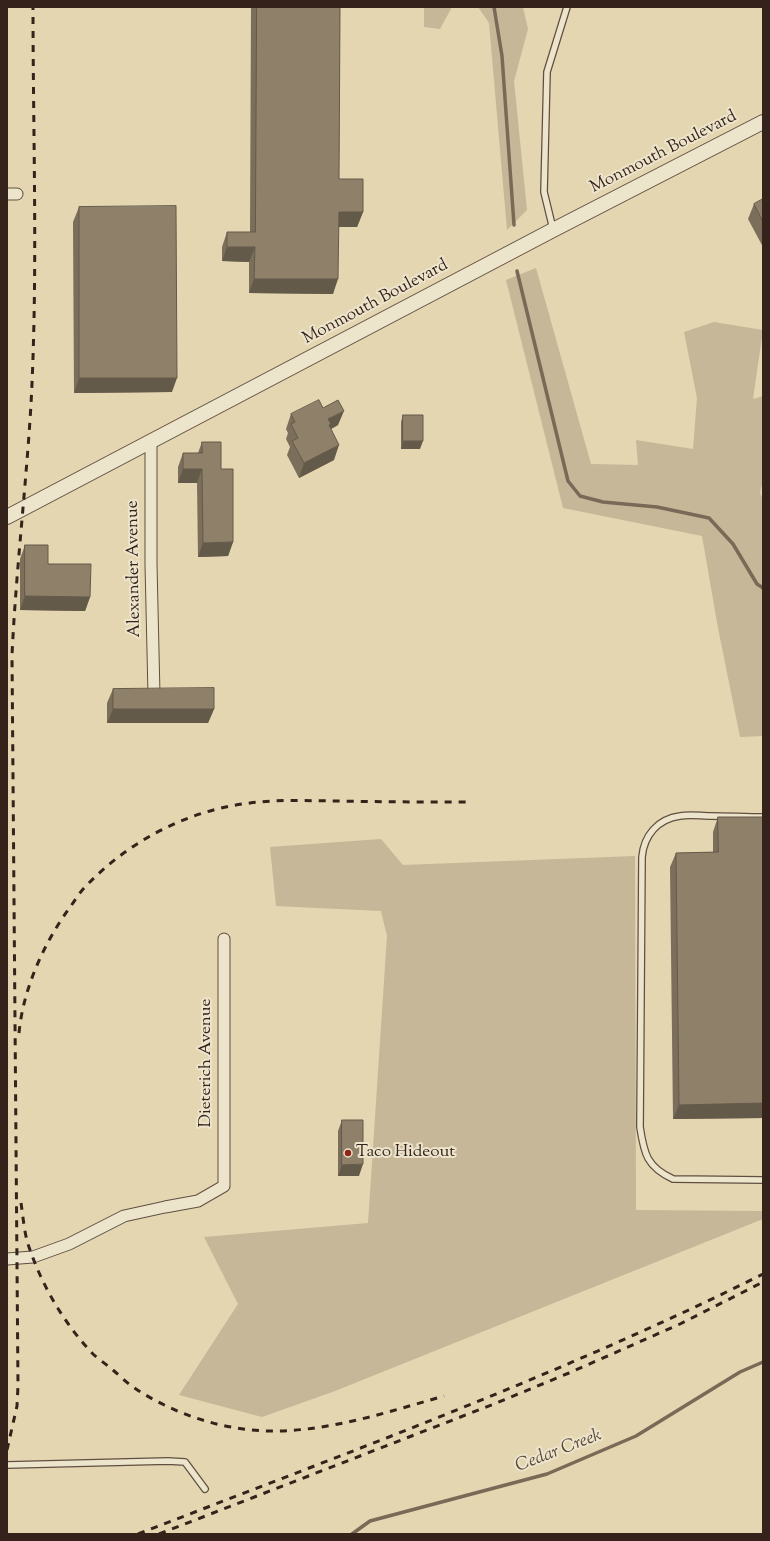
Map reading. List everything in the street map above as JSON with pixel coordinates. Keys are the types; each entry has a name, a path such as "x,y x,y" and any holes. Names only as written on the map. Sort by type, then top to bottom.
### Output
{"street":[{"name":"Monmouth Boulevard","path":"7,517 553,230 763,122"},
{"name":"Alexander Avenue","path":"151,442 151,564 154,695"},
{"name":"Dieterich Avenue","path":"7,1260 33,1257 69,1244 124,1216 198,1201 224,1186 224,939"}],"lane":[{"path":"553,230 544,192 546,72 567,7"},
{"path":"763,817 680,816 664,821 653,828 646,837 642,857 640,1119 642,1146 646,1156 651,1165 661,1174 673,1180 763,1180"},
{"path":"7,1465 168,1461 185,1462 205,1489"}],"shaded area":[{"path":"424,7 452,7 440,29 424,27"},
{"path":"478,7 523,7 528,29 514,81 527,210 507,230 489,23"},
{"path":"536,268 591,464 638,465 636,440 693,449 697,398 684,332 714,322 763,330 753,399 763,396 763,480 760,493 763,500 763,736 740,737 718,628 702,536 563,508 506,280"},
{"path":"381,839 403,865 635,856 636,1210 763,1211 763,1219 335,1391 262,1417 179,1395 238,1304 204,1237 368,1223 387,936 381,911 276,906 270,847"}],"building":[{"path":"257,7 340,7 339,179 363,179 363,212 339,212 338,279 254,279 255,247 227,247 227,232 255,232"},
{"path":"763,199 763,222 754,204"},
{"path":"176,206 177,378 79,378 79,207"},
{"path":"319,400 323,408 338,400 344,411 328,419 331,424 329,425 339,445 304,463 292,441 298,438 291,424 295,422 291,414"},
{"path":"403,415 423,415 423,441 403,441"},
{"path":"202,442 221,442 221,469 233,469 233,542 203,543 202,469 183,469 183,453 202,453"},
{"path":"25,545 48,545 48,564 91,564 90,597 25,596"},
{"path":"214,688 214,709 113,709 113,689"},
{"path":"718,817 763,817 763,1103 679,1105 676,853 718,852"},
{"name":"Taco Hideout","path":"342,1120 363,1120 363,1164 342,1165"}],"waterway":[{"path":"494,7 502,56 514,225"},
{"path":"517,271 568,481 580,496 603,502 657,507 709,518 733,544 757,584 763,588"},
{"name":"Cedar Creek","path":"352,1534 370,1521 547,1474 636,1436 740,1372 763,1362"}],"railway":[{"path":"7,1450 17,1406 18,1386 12,655 29,435 33,354 35,255 33,7"},
{"path":"19,1033 25,1001 36,968 50,938 81,892 103,870 121,855 161,830 182,820 204,813 250,803 296,800 468,802"},
{"path":"21,1203 28,1244 39,1274 54,1302 72,1329 92,1353 127,1382 136,1389 168,1407 184,1414 219,1425 273,1431 316,1428 359,1420 444,1396"},
{"path":"138,1534 454,1411 532,1379 610,1346 763,1274"},
{"path":"159,1534 494,1404 569,1373 680,1324 763,1282"}],"place":[{"name":"Taco Hideout","path":"348,1153"}]}
